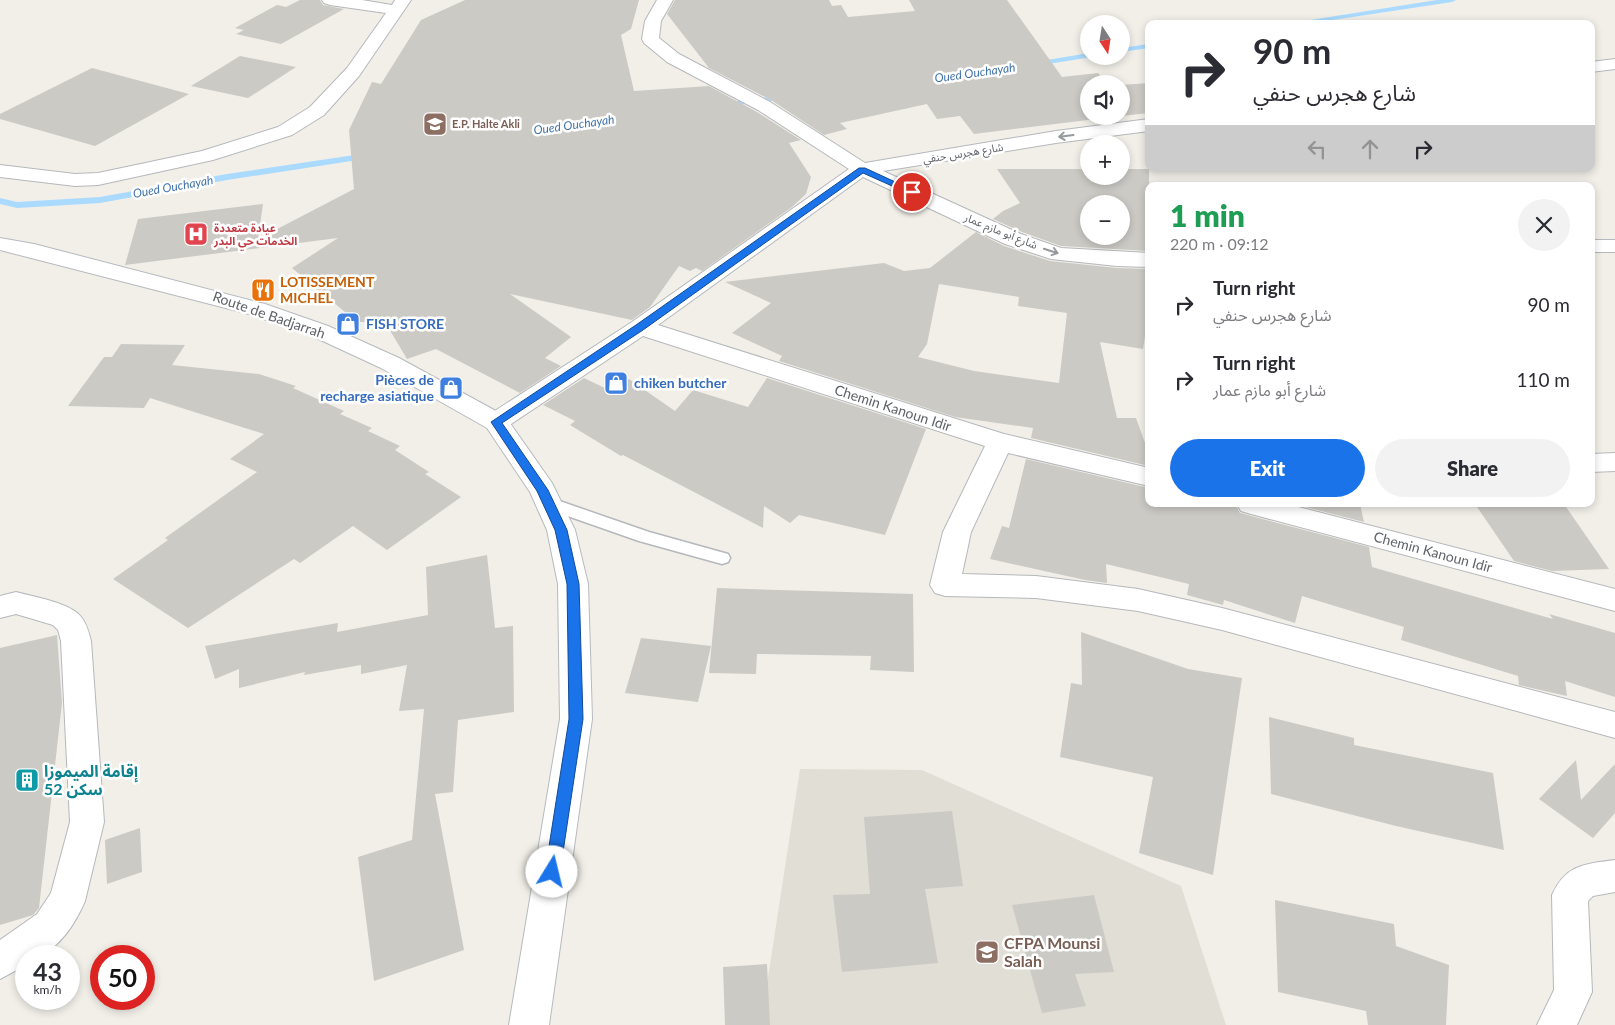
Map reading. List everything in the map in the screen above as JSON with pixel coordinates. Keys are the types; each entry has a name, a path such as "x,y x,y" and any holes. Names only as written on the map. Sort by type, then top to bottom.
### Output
{"street":[{"path":"330,0 399,5"},
{"name":"شارع أبو مازم عمار","path":"665,0 653,21 650,39 673,58 764,106 862,169 1013,239 1059,254 1145,260"},
{"path":"0,171 75,180 98,179 206,156 285,131 317,111 353,72 399,5"},
{"path":"1595,66 1615,64"},
{"name":"شارع هجرس حنفي","path":"496,422 640,328 862,169 1145,126"},
{"name":"Route de Badjarrah","path":"0,244 180,288 275,315 320,331 390,363 496,422 542,490 561,530 573,584 576,719 529,1025"},
{"path":"1595,246 1615,246"},
{"name":"Chemin Kanoun Idir","path":"640,328 1000,442 1144,474"},
{"path":"1000,442 957,532 944,585 1036,586 1138,600 1222,619 1615,725"},
{"path":"1595,463 1615,462"},
{"name":"Chemin Kanoun Idir","path":"1262,507 1615,600"},
{"path":"0,607 16,603 63,617 71,625 76,641 87,822 67,901 50,926 0,961"},
{"path":"1556,1025 1573,992 1570,895 1583,881 1615,876"}],"lane":[{"path":"548,503 645,537 722,558"}],"shaded area":[{"name":"CFPA Mounsi Salah","path":"800,769 922,770 1181,886 1226,1025 751,1025 762,1017"}],"building":[{"path":"300,0 320,0 323,5 344,9 281,44 236,34 244,30 235,28 277,5 286,7"},
{"path":"465,0 639,0 631,29 621,35 634,91 709,86 757,112 801,140 789,143 811,177 806,194 792,207 702,271 696,268 690,271 679,266 650,307 632,320 510,294 571,337 545,358 561,366 520,393 436,349 407,359 385,322 357,322 292,268 338,238 125,265 138,219 263,204 258,239 354,189 349,130 372,82 381,84 421,20"},
{"path":"675,0 829,0 832,6 841,5 848,17 915,11 909,0 1007,0 1062,77 1080,75 1080,121 974,134 960,116 937,119 927,104 840,123 847,129 824,135 771,100 709,68 667,14"},
{"path":"240,56 296,67 248,98 191,86"},
{"path":"92,68 189,94 95,146 0,119 0,114"},
{"path":"1098,73 1100,75 1080,75"},
{"path":"1145,83 1145,113 1130,115 1130,84"},
{"path":"997,169 1080,169 1080,185 1130,185 1130,169 1145,169 1145,172 1149,172 1149,182 1145,182 1145,251 1061,246 993,219 1003,211 1020,203"},
{"path":"976,232 1004,246 1050,261 1145,269 1145,336 1143,349 1100,342 1117,418 1136,418 1145,443 1145,465 1031,438 1033,428 955,417 779,361 782,356 732,333 771,303 725,282 884,263 904,271 930,268","holes":["939,284 1019,297 1018,306 1067,313 1059,383 974,371 918,357 927,344"]},
{"path":"121,344 185,345 172,365 259,374 296,386 293,388 344,411 340,414 372,428 368,431 400,446 395,450 429,472 425,474 461,497 387,550 353,526 300,563 294,559 188,628 113,579 168,540 165,538 257,472 230,459 264,434 150,398 144,408 68,406 104,357 112,357"},
{"path":"584,378 609,390 629,379 675,411 693,390 748,407 767,378 926,429 885,535 799,515 790,523 764,506 763,528 623,455 621,456 570,425 575,421 543,405"},
{"path":"1026,459 1145,487 1145,507 1237,507 1240,513 1369,547 1372,567 1553,619 1549,614 1615,633 1615,697 1565,681 1567,696 1519,685 1518,676 1401,640 1404,627 1302,596 1295,623 1224,600 1223,605 1187,595 1189,584 1106,564 1107,583 990,559 1002,526 1009,528"},
{"path":"1306,507 1361,507 1364,522"},
{"path":"1477,507 1566,507 1609,569 1552,571 1514,561"},
{"path":"487,555 495,628 513,626 514,712 458,720 453,792 435,794 464,950 374,981 358,857 412,840 424,709 399,711 407,665 361,674 361,665 304,675 305,672 239,688 239,669 215,679 205,646 338,623 337,632 428,615 426,567"},
{"path":"717,588 913,594 914,672 870,670 871,656 757,654 756,674 709,673"},
{"path":"1081,632 1188,669 1242,678 1213,875 1139,853 1153,777 1060,757 1071,683 1082,685"},
{"name":"إقامة الميموزا 52 سكن","path":"57,635 62,703 39,908 33,915 0,925 0,648"},
{"path":"641,638 711,646 698,702 625,693"},
{"path":"1269,717 1354,738 1354,745 1493,773 1504,850 1396,826 1271,794"},
{"path":"1576,760 1581,800 1615,764 1615,813 1593,838 1539,799"},
{"path":"952,811 963,886 925,889 938,963 842,972 833,895 870,894 864,817"},
{"path":"140,828 142,872 107,884 105,840"},
{"path":"1094,895 1114,972 1075,974 1086,1006 1042,1013 1012,905"},
{"path":"1275,900 1394,924 1396,946 1449,965 1446,1025 1368,1025 1366,1011 1278,992"},
{"path":"767,964 770,1025 725,1025 723,967"}],"waterway":[{"name":"Oued Ouchayah","path":"1316,20 1452,0"},
{"name":"Oued Ouchayah","path":"1130,49 1145,47"},
{"name":"Oued Ouchayah","path":"1035,64 1080,56"},
{"name":"Oued Ouchayah","path":"722,105 784,97"},
{"name":"Oued Ouchayah","path":"0,201 17,205 100,200 227,177 368,156"}],"place":[{"name":"E.P. Halte Akli","path":"435,124"},
{"name":"عيادة متعددة الخدمات حي البدر","path":"196,234"},
{"name":"LOTISSEMENT MICHEL","path":"263,290"},
{"name":"FISH STORE","path":"348,324"},
{"name":"chiken butcher","path":"616,383"},
{"name":"Pièces de recharge asiatique","path":"451,388"},
{"name":"إقامة الميموزا 52 سكن","path":"27,780"},
{"name":"CFPA Mounsi Salah","path":"987,952"}],"route":[{"path":"552,872 576,719 573,584 561,530 542,490 496,422 640,328 862,169 912,192"}]}
